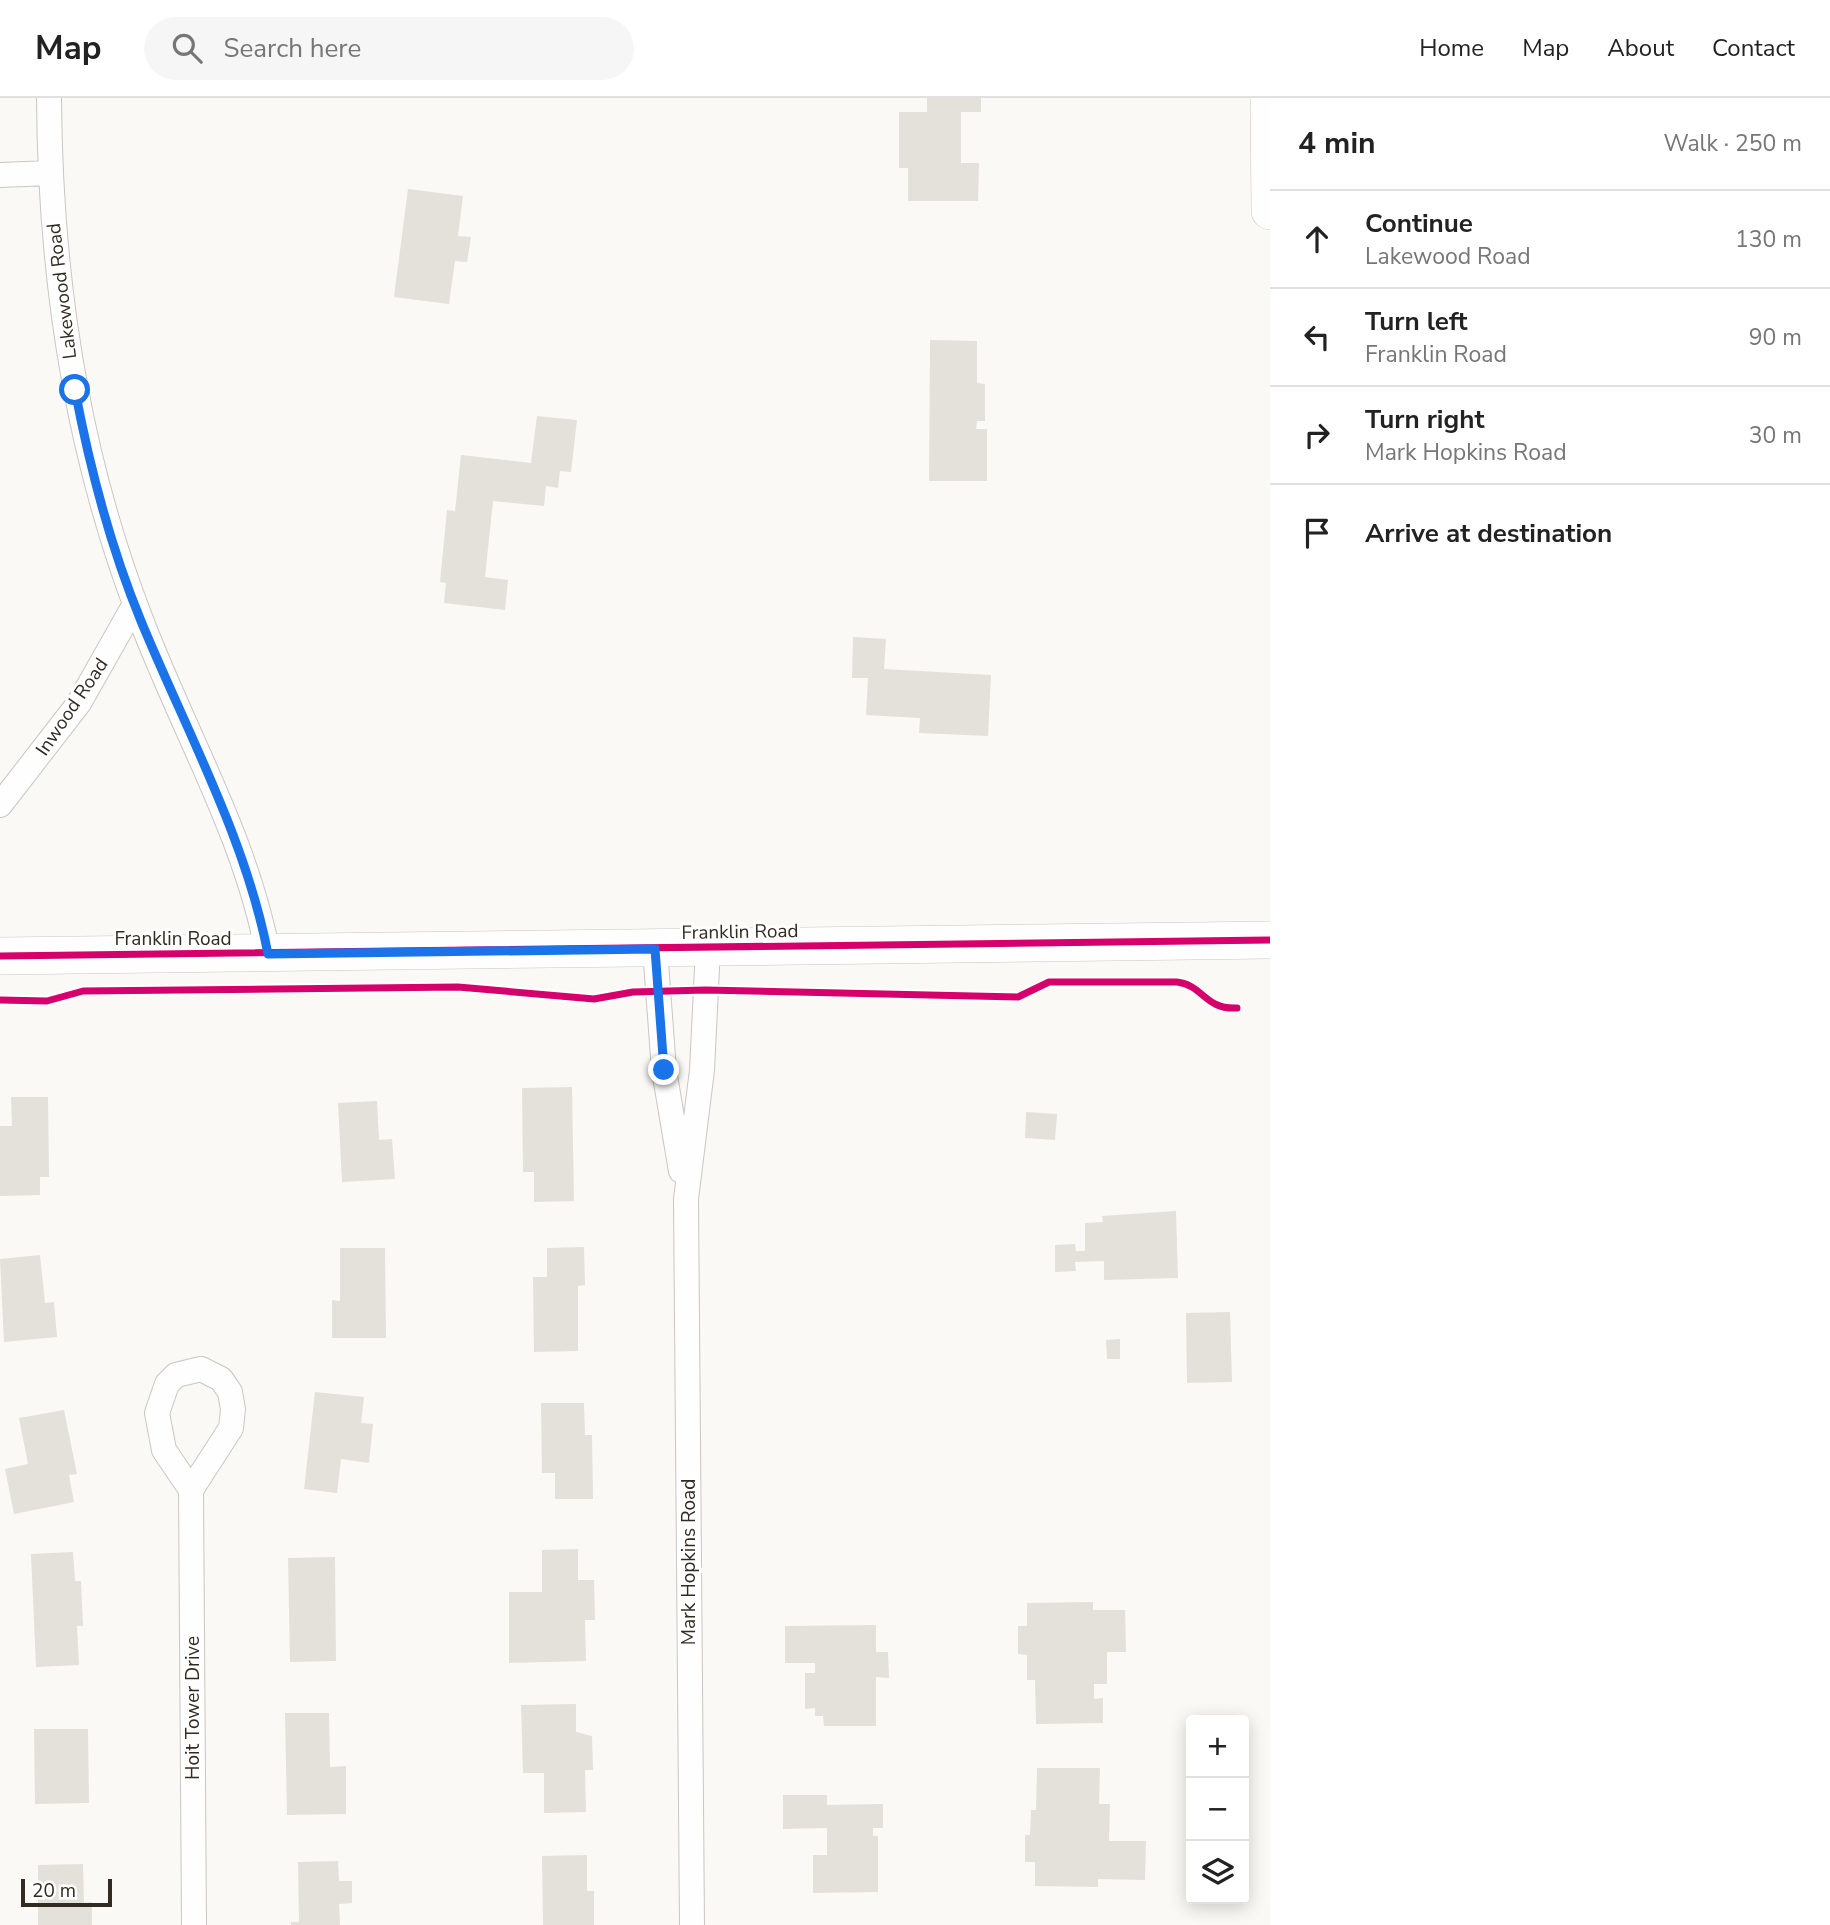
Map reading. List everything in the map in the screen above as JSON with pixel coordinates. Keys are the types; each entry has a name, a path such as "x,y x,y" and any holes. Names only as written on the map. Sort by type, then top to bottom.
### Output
{"street":[{"name":"Lakewood Road","path":"49,98 51,173 64,320 81,425 101,505 135,604 245,868 261,918 268,954"},
{"path":"1269,98 1270,211"},
{"path":"0,175 51,173"},
{"name":"Inwood Road","path":"0,805 79,703 135,604"},
{"name":"Franklin Road","path":"0,956 1270,940"},
{"name":"Mark Hopkins Road","path":"692,1925 685,1199 702,1070 708,948"},
{"name":"Mark Hopkins Road","path":"655,949 664,1070 685,1199"},
{"name":"Hoit Tower Drive","path":"191,1490 194,1925"}],"building":[{"path":"927,98 981,98 981,112 961,112 961,163 979,163 978,201 908,201 908,168 899,168 899,112 927,112"},
{"path":"408,189 463,196 458,236 471,237 467,262 455,261 449,304 394,297"},
{"path":"930,340 977,341 977,383 985,384 985,421 977,421 976,429 987,429 987,481 929,481"},
{"path":"537,416 577,420 571,472 560,471 558,488 546,486 544,506 493,501 485,577 508,580 505,610 444,603 446,583 440,582 447,510 455,511 461,455 531,463"},
{"path":"853,637 886,639 884,669 991,675 988,736 919,733 920,718 866,715 868,678 852,678"},
{"path":"572,1087 574,1201 534,1202 534,1172 523,1172 522,1088"},
{"path":"11,1097 48,1097 49,1177 40,1177 40,1195 0,1196 0,1126 12,1126"},
{"path":"377,1101 379,1140 392,1139 395,1179 342,1182 338,1103"},
{"path":"1026,1112 1057,1114 1055,1140 1025,1138"},
{"path":"1176,1211 1178,1278 1104,1280 1104,1261 1075,1262 1076,1271 1055,1272 1055,1245 1075,1244 1076,1251 1085,1251 1085,1223 1103,1222 1102,1216"},
{"path":"584,1247 585,1285 578,1286 578,1351 534,1352 533,1277 547,1277 547,1248"},
{"path":"340,1248 385,1248 386,1338 332,1338 332,1300 340,1301"},
{"path":"40,1255 45,1303 54,1302 57,1337 4,1342 0,1259"},
{"path":"1230,1312 1232,1382 1187,1383 1186,1313"},
{"path":"1120,1339 1120,1359 1107,1359 1106,1340"},
{"path":"315,1392 364,1397 361,1423 373,1424 369,1463 341,1459 337,1493 304,1489"},
{"path":"541,1403 584,1403 585,1435 592,1435 593,1499 555,1499 555,1473 542,1473"},
{"path":"64,1410 77,1474 69,1475 74,1502 14,1514 5,1469 28,1464 19,1418"},
{"path":"578,1549 578,1580 594,1580 595,1620 585,1620 586,1661 509,1663 509,1592 542,1592 542,1550"},
{"path":"73,1552 75,1581 81,1581 83,1626 77,1626 79,1665 36,1667 31,1554"},
{"path":"335,1557 336,1661 290,1662 288,1558"},
{"path":"1093,1602 1093,1610 1125,1610 1126,1652 1107,1652 1107,1684 1094,1684 1094,1699 1103,1698 1103,1723 1036,1724 1035,1680 1027,1680 1027,1655 1018,1654 1018,1626 1027,1626 1027,1603"},
{"path":"876,1625 876,1652 888,1652 889,1678 876,1677 876,1726 824,1726 823,1716 815,1716 815,1708 805,1709 805,1673 815,1673 815,1663 785,1663 785,1626"},
{"path":"576,1704 576,1732 592,1736 593,1770 585,1770 586,1812 544,1813 544,1773 523,1773 521,1705"},
{"path":"285,1713 329,1713 330,1767 346,1766 346,1814 287,1815"},
{"path":"34,1729 88,1729 89,1803 35,1804"},
{"path":"1037,1768 1100,1768 1099,1804 1110,1804 1109,1841 1146,1841 1145,1880 1098,1879 1098,1887 1035,1886 1035,1862 1025,1862 1025,1835 1030,1835 1031,1810 1036,1810"},
{"path":"783,1795 827,1795 827,1805 883,1804 883,1828 873,1828 873,1836 878,1836 878,1892 813,1893 813,1855 827,1855 827,1828 783,1829"},
{"path":"587,1855 587,1891 594,1891 594,1925 543,1925 542,1856"},
{"path":"338,1861 339,1881 352,1881 352,1903 339,1904 340,1925 291,1925 291,1922 299,1922 298,1862"},
{"path":"83,1864 84,1903 92,1902 92,1925 38,1925 38,1865"}],"cycle path":[{"path":"0,956 1270,940"},
{"path":"0,1000 47,1001 83,991 458,987 594,999 633,992 705,990 1018,997 1049,982 1177,982 1186,984 1218,1005 1237,1008"}],"route":[{"path":"75,390 86,448 116,554 140,619 245,868 261,918 268,954 655,949 664,1070"}]}
